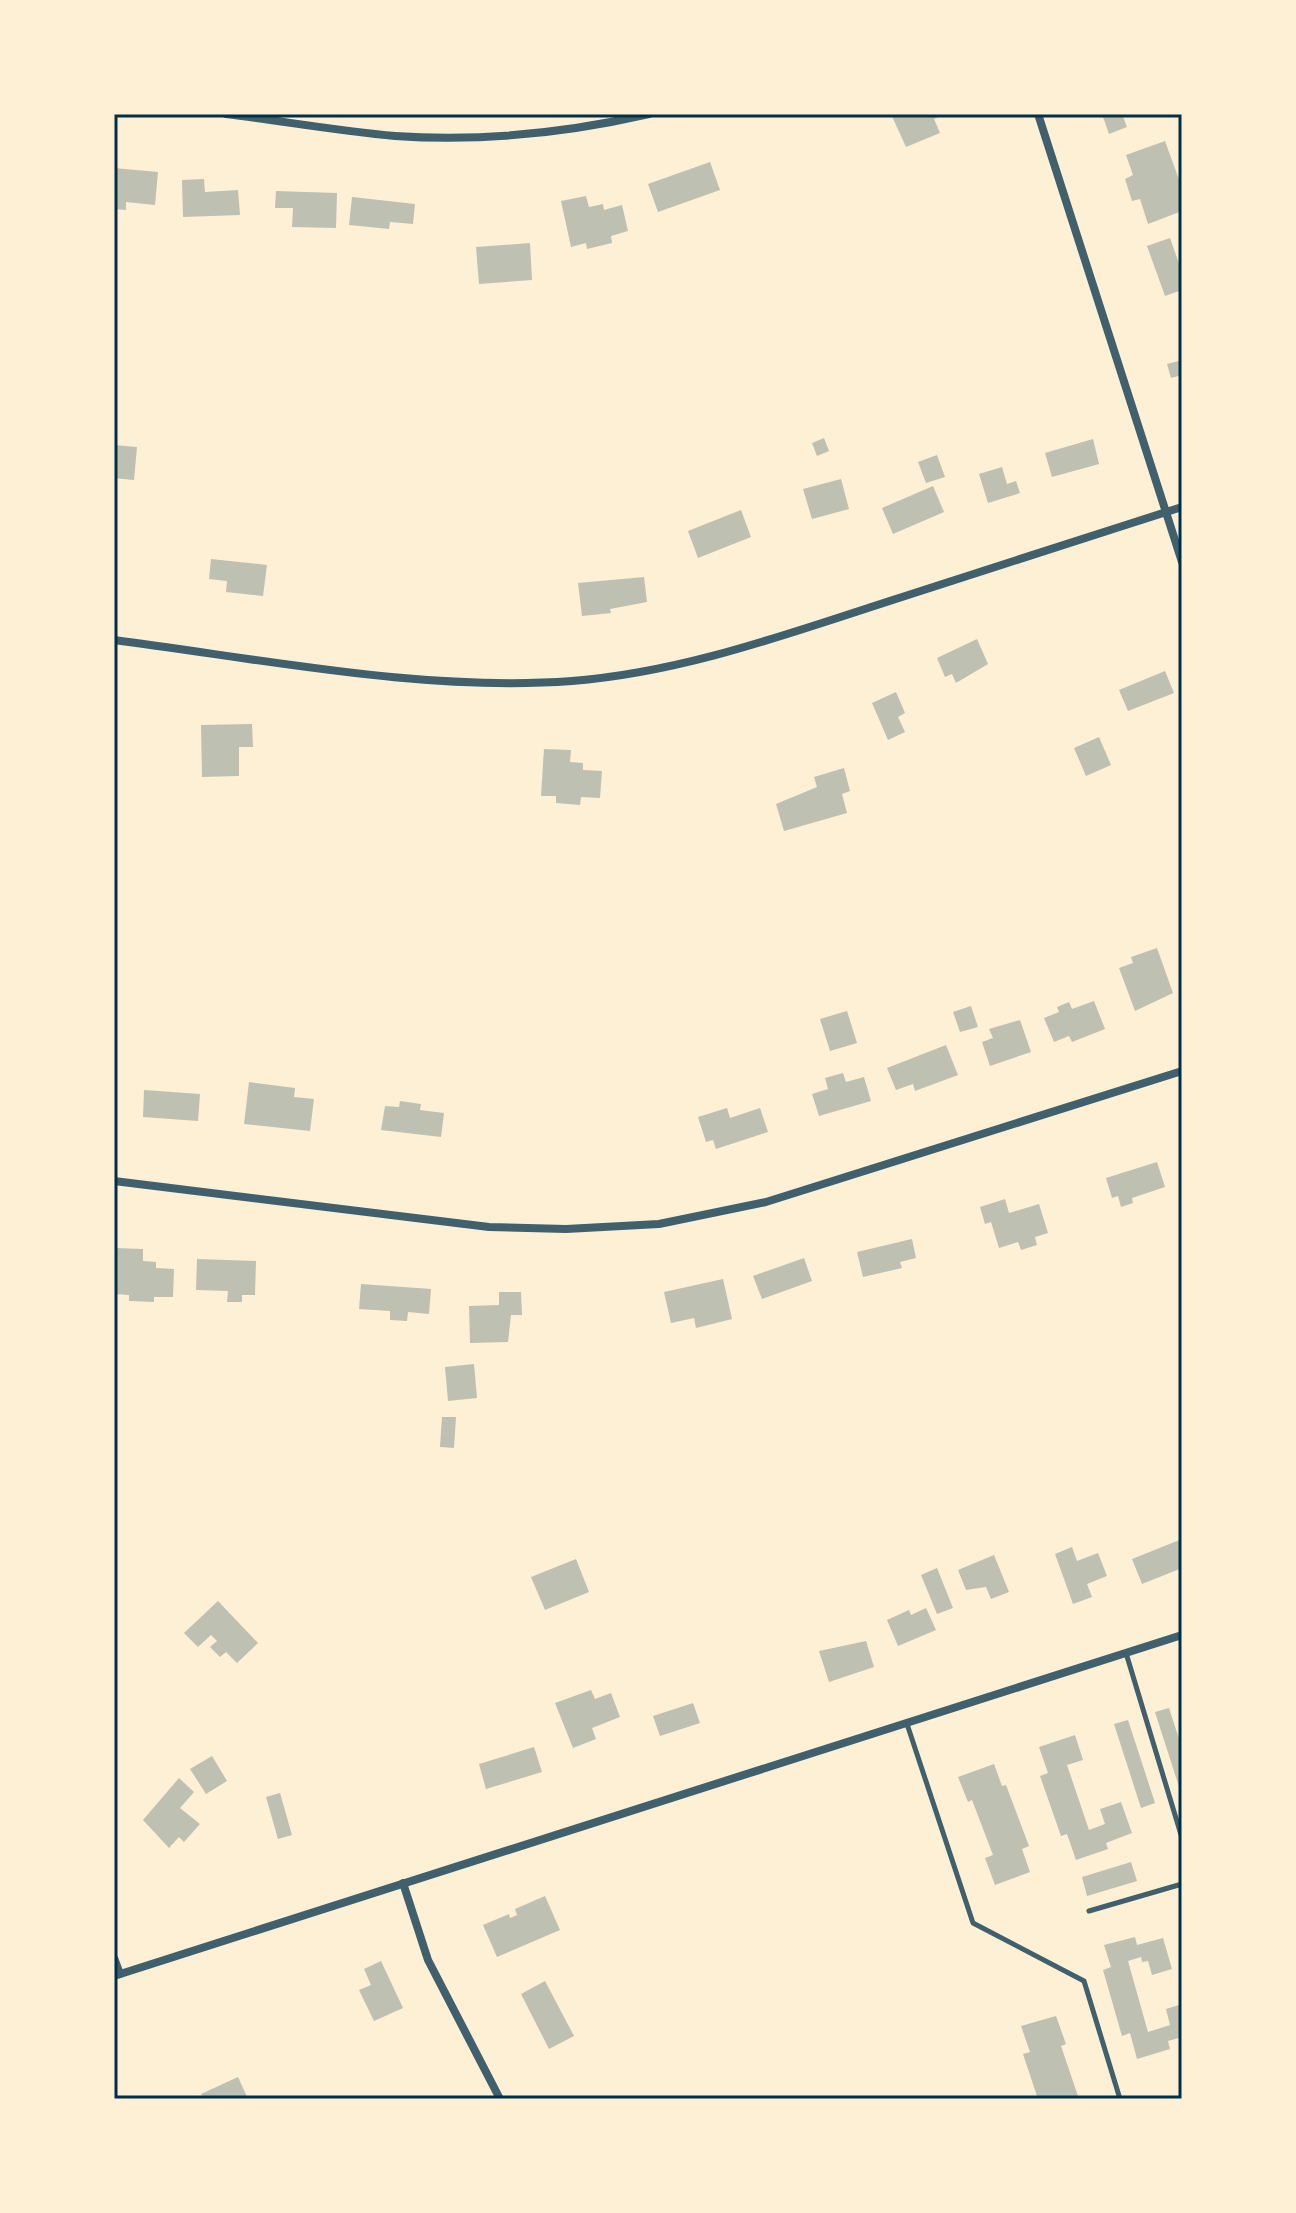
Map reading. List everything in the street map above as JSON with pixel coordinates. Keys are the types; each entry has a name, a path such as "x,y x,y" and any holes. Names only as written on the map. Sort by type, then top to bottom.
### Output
{"street":[{"path":"226,114 394,136 466,137 574,129 649,114"},
{"path":"1038,114 1182,562"},
{"path":"114,640 442,681 504,684 608,678 678,665 761,643 1182,507"},
{"path":"114,1181 489,1227 578,1229 659,1224 766,1202 1182,1071"},
{"path":"114,1958 117,1975 1182,1635"},
{"path":"403,1883 428,1960 500,2099"}],"lane":[{"path":"1126,1653 1182,1838"},
{"path":"906,1723 973,1923 1084,1981 1120,2099"},
{"path":"1089,1911 1182,1884"}],"building":[{"path":"891,114 945,114 934,119 940,133 906,147"},
{"path":"1102,114 1122,114 1127,127 1109,134"},
{"path":"1165,141 1182,188 1182,211 1148,224 1140,199 1132,201 1125,179 1133,175 1126,155"},
{"path":"710,162 720,190 658,212 648,184"},
{"path":"114,168 158,172 155,205 126,202 126,210 114,209"},
{"path":"204,179 205,192 238,190 240,215 183,217 182,180"},
{"path":"276,191 337,193 336,228 292,227 293,208 275,208"},
{"path":"586,196 589,207 603,204 604,210 622,205 628,231 611,236 612,243 587,249 586,243 571,247 561,201"},
{"path":"352,197 415,204 413,224 390,222 389,229 349,225"},
{"path":"1170,238 1182,272 1182,290 1165,296 1147,246"},
{"path":"530,243 532,280 479,284 476,247"},
{"path":"1182,360 1182,375 1171,378 1167,364"},
{"path":"824,438 829,451 817,456 812,443"},
{"path":"1093,439 1099,464 1052,477 1045,453"},
{"path":"114,445 137,447 134,480 114,478"},
{"path":"937,455 945,477 926,483 918,462"},
{"path":"1002,467 1007,484 1016,481 1020,493 988,503 979,474"},
{"path":"841,479 849,509 812,519 803,489"},
{"path":"933,486 944,512 893,534 882,508"},
{"path":"741,510 751,537 698,558 688,531"},
{"path":"211,559 267,565 263,596 226,592 227,581 209,579"},
{"path":"644,577 647,602 610,609 611,613 582,616 578,583"},
{"path":"977,639 988,664 956,683 952,674 945,677 937,658"},
{"path":"1165,671 1174,693 1128,711 1119,690"},
{"path":"896,692 905,713 898,717 905,732 888,740 872,703"},
{"path":"252,724 253,747 239,747 239,776 202,777 201,725"},
{"path":"1099,737 1111,765 1086,776 1074,748"},
{"path":"544,749 571,750 570,762 583,763 583,770 602,771 600,798 581,797 580,805 556,803 556,796 541,796"},
{"path":"844,768 850,791 842,794 847,813 784,831 776,804 817,787 814,777"},
{"path":"1157,948 1173,993 1135,1011 1119,968 1133,963 1131,957"},
{"path":"1094,1001 1105,1029 1072,1042 1069,1036 1054,1042 1044,1018 1059,1012 1057,1007 1069,1002 1072,1009"},
{"path":"971,1006 978,1027 960,1032 953,1012"},
{"path":"847,1011 857,1043 830,1051 820,1019"},
{"path":"1020,1020 1031,1052 990,1066 982,1042 993,1038 989,1029"},
{"path":"946,1045 958,1075 915,1091 913,1084 896,1090 887,1068"},
{"path":"843,1073 846,1082 864,1077 871,1101 819,1116 812,1094 828,1089 825,1078"},
{"path":"249,1082 295,1088 294,1097 314,1099 310,1131 244,1124"},
{"path":"144,1090 200,1094 198,1121 143,1117"},
{"path":"400,1101 421,1104 420,1110 444,1113 441,1137 381,1130 385,1106 399,1107"},
{"path":"727,1108 730,1118 760,1108 768,1132 716,1149 713,1140 706,1142 698,1117"},
{"path":"1157,1162 1165,1187 1132,1198 1133,1203 1121,1207 1118,1196 1112,1198 1106,1178"},
{"path":"1005,1199 1009,1213 1039,1204 1048,1233 1035,1237 1037,1245 1021,1250 1018,1242 999,1248 991,1222 985,1224 980,1207"},
{"path":"912,1239 916,1258 900,1262 902,1268 863,1277 857,1252"},
{"path":"115,1248 143,1249 143,1261 156,1262 156,1268 174,1269 173,1297 154,1297 154,1302 129,1301 129,1295 114,1294"},
{"path":"804,1258 812,1281 762,1299 753,1276"},
{"path":"197,1259 256,1261 255,1295 242,1295 242,1302 227,1302 228,1291 196,1290"},
{"path":"723,1279 732,1319 696,1328 694,1318 671,1323 664,1292"},
{"path":"361,1284 431,1289 429,1314 408,1312 407,1321 390,1320 390,1311 359,1309"},
{"path":"499,1292 521,1292 522,1315 511,1315 508,1342 470,1343 469,1306 499,1305"},
{"path":"474,1364 477,1398 448,1401 445,1367"},
{"path":"442,1417 456,1417 454,1448 440,1447"},
{"path":"1182,1539 1182,1568 1142,1584 1132,1559"},
{"path":"1072,1547 1077,1561 1098,1553 1107,1576 1087,1584 1092,1597 1073,1604 1055,1554"},
{"path":"994,1555 1009,1592 991,1599 986,1587 966,1590 958,1570"},
{"path":"576,1559 589,1592 545,1610 531,1577"},
{"path":"937,1568 953,1608 937,1614 921,1575"},
{"path":"218,1601 258,1643 237,1663 226,1652 220,1657 210,1647 217,1641 211,1635 198,1647 184,1633"},
{"path":"926,1608 936,1630 898,1646 887,1620 909,1610 911,1615"},
{"path":"866,1641 874,1667 829,1682 819,1651"},
{"path":"591,1690 595,1699 611,1693 620,1717 592,1728 596,1739 573,1748 555,1703"},
{"path":"693,1703 700,1723 660,1736 653,1716"},
{"path":"1169,1708 1182,1748 1181,1793 1155,1712"},
{"path":"1128,1720 1155,1803 1141,1808 1114,1724"},
{"path":"1075,1735 1083,1760 1067,1765 1089,1830 1105,1824 1100,1809 1121,1802 1132,1833 1106,1843 1108,1849 1076,1860 1067,1834 1061,1836 1040,1776 1048,1773 1039,1747"},
{"path":"534,1747 542,1772 486,1789 479,1764"},
{"path":"212,1756 227,1781 206,1794 190,1769"},
{"path":"994,1764 1002,1786 1006,1785 1029,1846 1022,1849 1030,1872 995,1885 985,1858 993,1855 972,1800 968,1802 958,1777"},
{"path":"179,1778 194,1792 180,1808 200,1824 184,1842 179,1837 169,1848 143,1820"},
{"path":"280,1793 292,1835 278,1839 266,1797"},
{"path":"1131,1862 1137,1881 1087,1896 1082,1877"},
{"path":"545,1896 560,1930 497,1957 483,1925 509,1914 510,1918 517,1915 515,1909"},
{"path":"1135,1937 1137,1945 1163,1938 1172,1969 1152,1975 1148,1961 1142,1962 1141,1957 1128,1961 1148,2032 1170,2025 1166,2009 1182,2004 1182,2037 1168,2041 1170,2049 1137,2059 1130,2033 1122,2036 1103,1970 1111,1967 1104,1945"},
{"path":"381,1961 403,2008 374,2021 359,1990 371,1985 364,1969"},
{"path":"545,1981 574,2036 549,2049 521,1994"},
{"path":"1056,2016 1066,2044 1061,2046 1079,2099 1038,2099 1023,2054 1030,2052 1021,2026"},
{"path":"238,2077 248,2099 204,2099 201,2094"}]}
